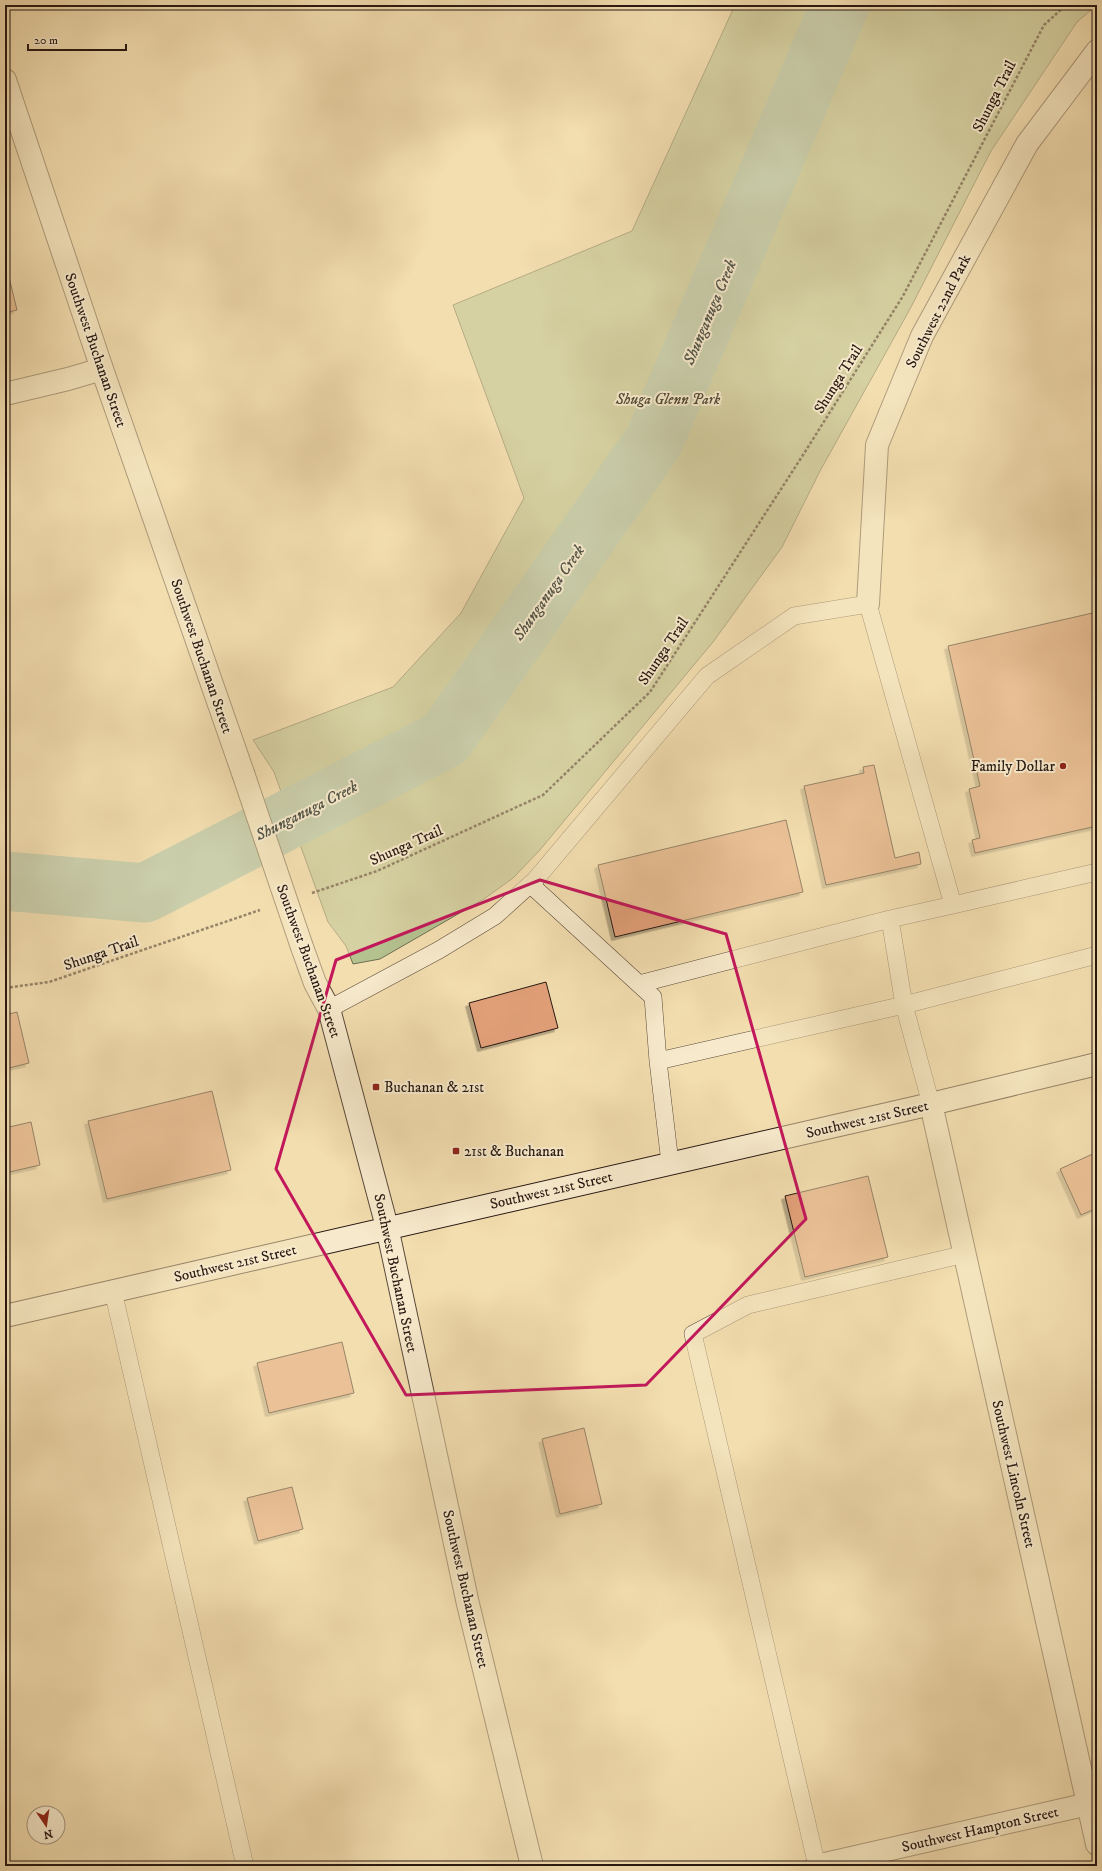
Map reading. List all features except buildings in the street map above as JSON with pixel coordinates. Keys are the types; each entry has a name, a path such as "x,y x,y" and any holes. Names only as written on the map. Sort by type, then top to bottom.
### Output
{"street":[{"name":"Southwest 22nd Park","path":"868,604 877,445 922,336 1026,144 1097,51"},
{"name":"Southwest Buchanan Street","path":"5,80 102,369 302,947 315,983 329,1009 387,1228 468,1604 532,1866"},
{"path":"5,394 102,369"},
{"name":"Southwest 21st Street","path":"5,1316 931,1104 1097,1064"},
{"name":"Southwest Lincoln Street","path":"931,1104 1092,1803 1097,1844"},
{"name":"Southwest Hampton Street","path":"817,1866 1092,1803"}],"lane":[{"path":"329,1009 439,950 489,920 530,884 707,676 794,616 868,604 953,905"},
{"path":"639,984 890,919 1097,872"},
{"path":"530,884 653,997 658,1061 670,1163"},
{"path":"890,919 904,1005 931,1104"},
{"path":"658,1061 904,1005 1097,955"},
{"path":"817,1866 693,1334 748,1305 965,1254"},
{"path":"112,1291 245,1866"}],"path":[{"name":"Shunga Trail","path":"310,893 377,871 543,796 650,692 799,462 903,296 1044,25 1066,5"},
{"name":"Shunga Trail","path":"5,988 49,982 265,909"}],"highlighted area":[{"path":"540,880 726,934 806,1219 646,1385 406,1395 276,1169 336,960"}],"green space":[{"name":"Shuga Glenn Park","path":"735,5 1097,5 1077,22 991,151 910,309 820,471 782,547 713,642 539,851 513,878 484,899 380,959 353,964 346,946 328,922 274,772 253,740 393,687 461,613 524,498 453,305 632,231"}],"waterway":[{"name":"Shunganuga Creek","path":"5,881 145,893 445,739 654,441 840,5"}],"place":[{"name":"Family Dollar","path":"1063,766"},
{"name":"Buchanan & 21st","path":"376,1087"},
{"name":"21st & Buchanan","path":"456,1151"}]}
